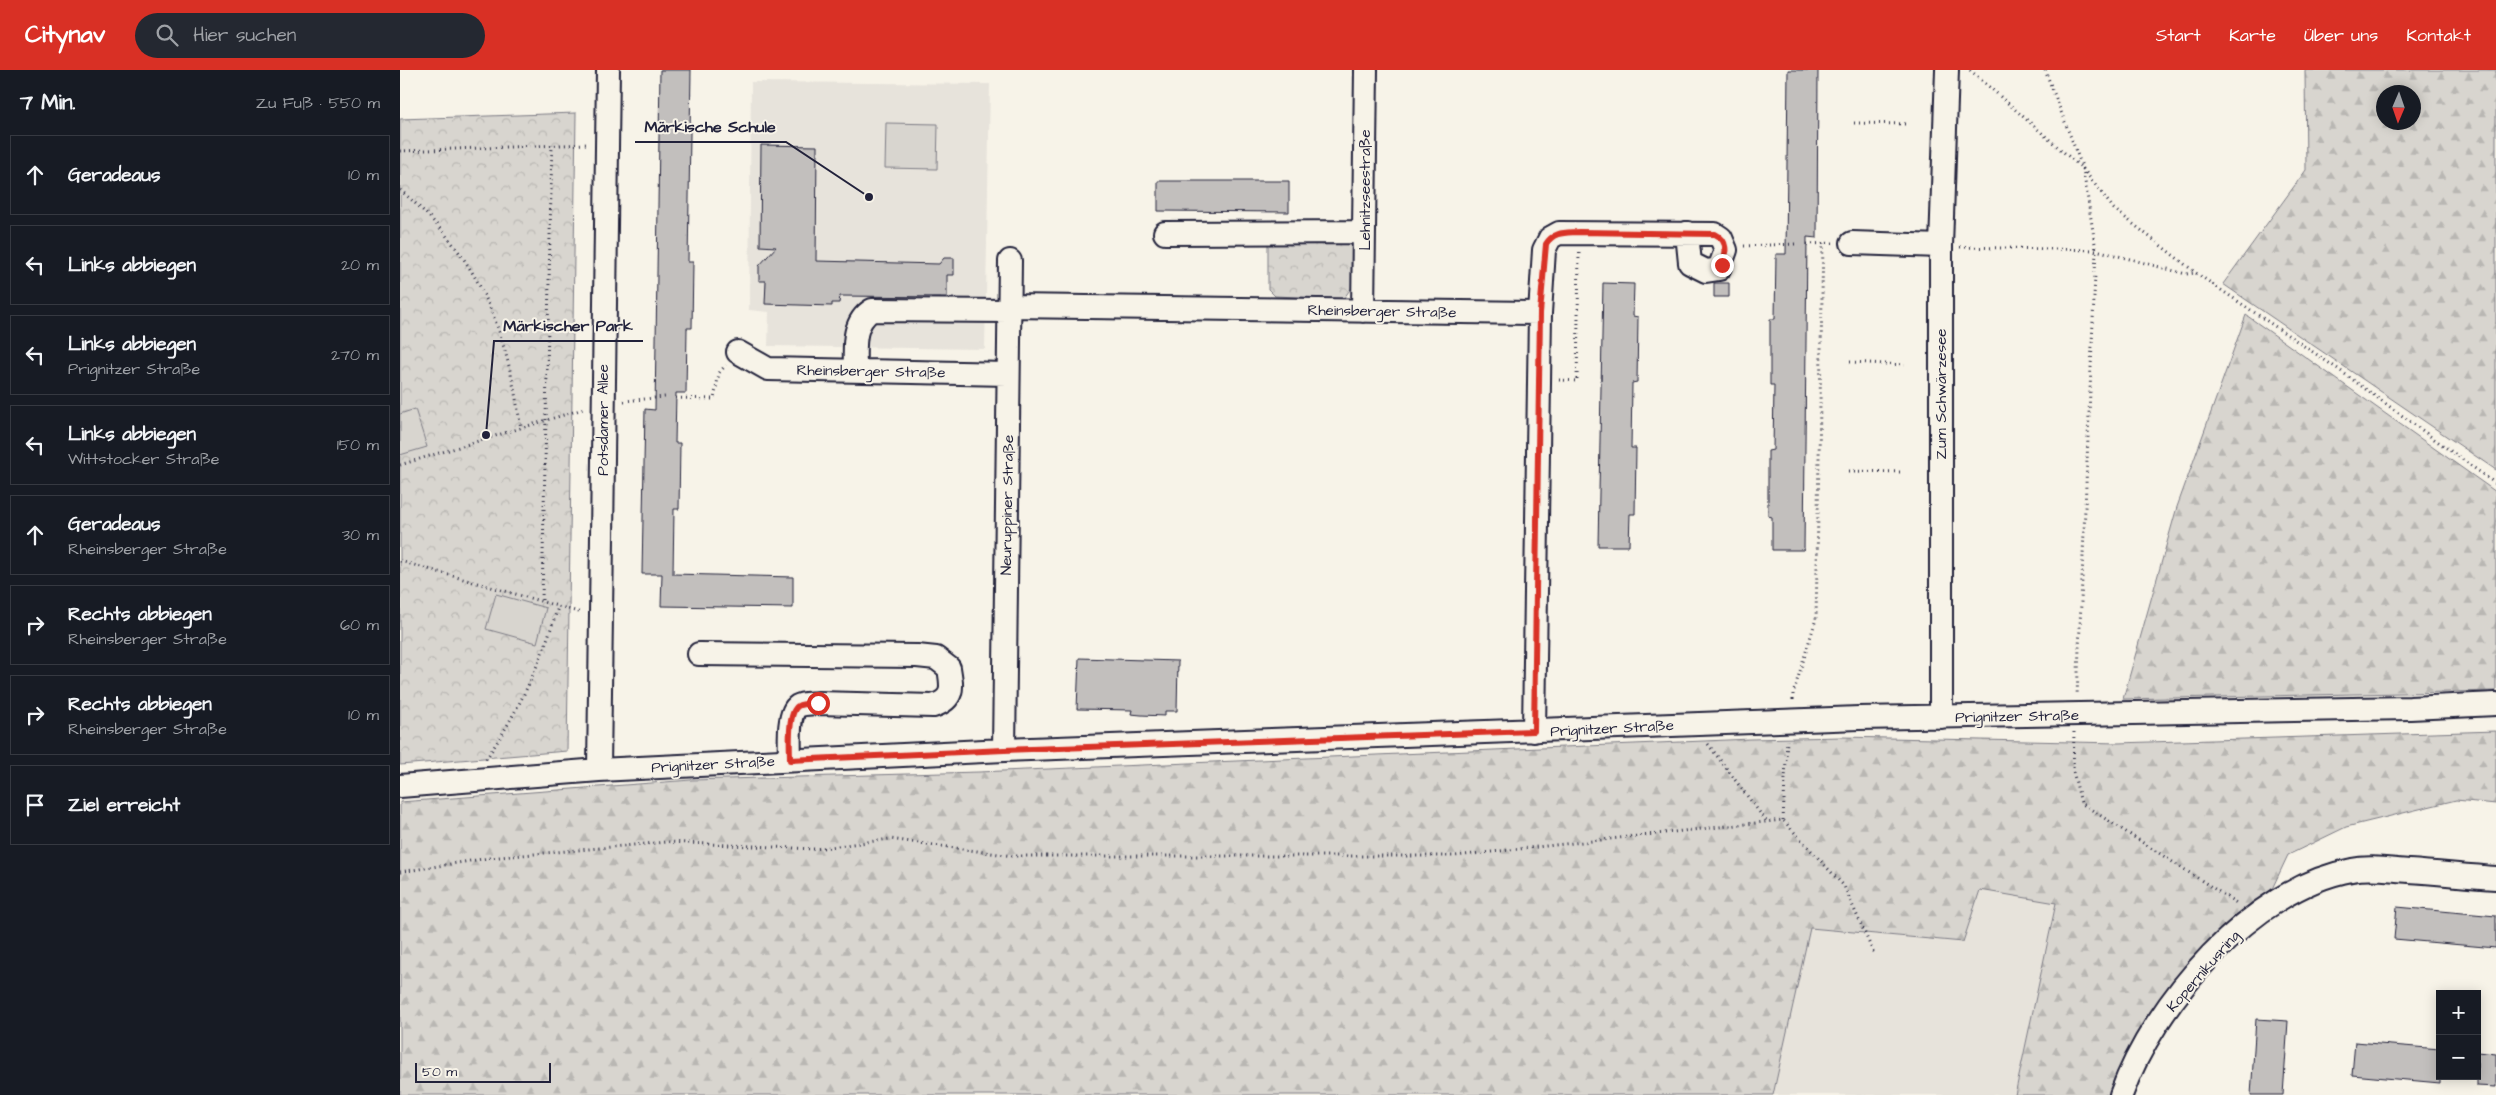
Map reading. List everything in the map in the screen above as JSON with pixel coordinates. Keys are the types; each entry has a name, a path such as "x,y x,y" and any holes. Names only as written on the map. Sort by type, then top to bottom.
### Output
{"street":[{"name":"Potsdamer Allee","path":"599,770 608,70"},
{"name":"Lehnitzseestraße","path":"1363,311 1366,70"},
{"name":"Zum Schwärzesee","path":"1941,717 1941,246 1947,70"},
{"path":"1165,233 1364,232"},
{"path":"1534,731 1540,313 1546,244 1550,238 1559,233 1579,232 1687,233 1715,234 1722,238 1726,246 1726,255 1718,269 1710,272 1700,270 1690,263 1687,233"},
{"path":"1852,243 1906,243 1941,246"},
{"name":"Neuruppiner Straße","path":"1004,750 1010,261"},
{"name":"Rheinsberger Straße","path":"855,371 856,336 862,316 872,310 1009,309 1540,313"},
{"name":"Rheinsberger Straße","path":"738,352 768,368 1008,374"},
{"path":"699,654 917,656 936,658 949,668 952,684 949,696 944,703 933,706 818,703 799,705 794,710 790,721 790,760"},
{"name":"Prignitzer Straße","path":"400,786 599,770 1004,750 1791,721 2496,704"},
{"name":"Kopernikusring","path":"2122,1095 2128,1078 2151,1035 2178,994 2229,936 2273,901 2314,881 2353,869 2384,869 2496,878"}],"path":[{"path":"1970,70 2083,169 2114,209 2196,273 2338,369 2496,484"},
{"path":"2045,70 2083,169 2096,250 2073,771 2081,803 2255,916"},
{"path":"1854,123 1908,124"},
{"path":"400,151 606,143"},
{"path":"542,600 552,145"},
{"path":"400,190 426,211 462,253 486,296 504,340 514,383 521,428"},
{"path":"1577,381 1579,232"},
{"path":"1807,244 1852,243"},
{"path":"1726,246 1795,244"},
{"path":"1823,244 1816,619 1793,694 1783,820 1844,886 1874,954"},
{"path":"1941,246 2096,250 2186,274 2196,273"},
{"path":"676,398 714,398 719,373 738,352"},
{"path":"1850,362 1905,365"},
{"path":"400,466 603,403 665,397"},
{"path":"1849,471 1903,472"},
{"path":"400,561 542,600 577,612 602,614"},
{"path":"471,780 512,719 531,682 545,649 558,607"},
{"path":"1694,724 1766,822"},
{"path":"400,872 489,858 667,842 814,849 890,839 1013,856 1455,856 1783,820"}],"shaded area":[{"path":"751,82 990,84 985,349 768,346 769,312 749,310"},
{"path":"1980,889 2056,902 2015,1095 1773,1095 1810,928 1963,942"}],"green space":[{"path":"2305,70 2496,70 2496,470 2223,284 2306,170"},
{"path":"576,113 567,751 400,765 400,119"},
{"path":"886,123 938,124 937,169 885,168"},
{"path":"1268,237 1353,237 1353,286 1343,299 1275,296 1268,289"},
{"path":"2246,315 2496,492 2496,691 2123,699 2177,507"},
{"path":"415,409 427,447 400,455 400,414"},
{"path":"496,594 546,608 537,643 486,629"},
{"path":"2496,731 2496,804 2456,800 2346,827 2288,855 2271,891 2229,921 2183,973 2113,1095 2015,1095 2056,903 1980,890 1963,942 1810,928 1773,1095 400,1095 400,802 691,780 979,772 1751,739 1842,737 2118,743"}],"building":[{"path":"660,70 691,70 688,262 693,262 692,328 687,328 686,393 676,393 675,443 680,443 679,509 674,509 673,574 793,577 793,608 661,606 662,574 642,574 645,409 655,410"},
{"path":"1788,70 1818,70 1817,238 1807,237 1804,550 1772,550 1772,517 1768,516 1768,451 1773,450 1774,385 1770,385 1770,319 1775,319 1776,254 1786,254"},
{"path":"761,145 817,146 816,261 939,264 944,258 954,258 954,275 947,275 947,297 840,296 839,303 832,303 832,306 765,304 766,281 759,281 759,266 776,247 760,246"},
{"path":"1158,181 1289,181 1289,212 1158,211"},
{"path":"1603,283 1634,284 1633,316 1638,317 1637,382 1632,383 1631,448 1636,448 1635,514 1630,514 1629,546 1598,546"},
{"path":"1714,283 1729,283 1729,297 1714,297"},
{"path":"1079,658 1178,661 1177,711 1165,711 1165,716 1131,714 1132,710 1077,709"},
{"path":"2397,907 2496,916 2496,948 2394,939"},
{"path":"2256,1019 2288,1021 2283,1095 2251,1095"},
{"path":"2355,1042 2436,1049 2436,1080 2440,1080 2440,1083 2352,1075"},
{"path":"2481,1052 2496,1054 2496,1087 2477,1086 2477,1080 2481,1080"}],"place":[{"name":"Märkische Schule","path":"869,197"},
{"name":"Märkischer Park","path":"486,435"}],"route":[{"path":"818,703 799,705 794,710 790,721 790,760 1004,750 1534,731 1540,313 1546,244 1550,238 1559,233 1715,234 1722,238 1726,246 1726,255 1722,265"}]}
